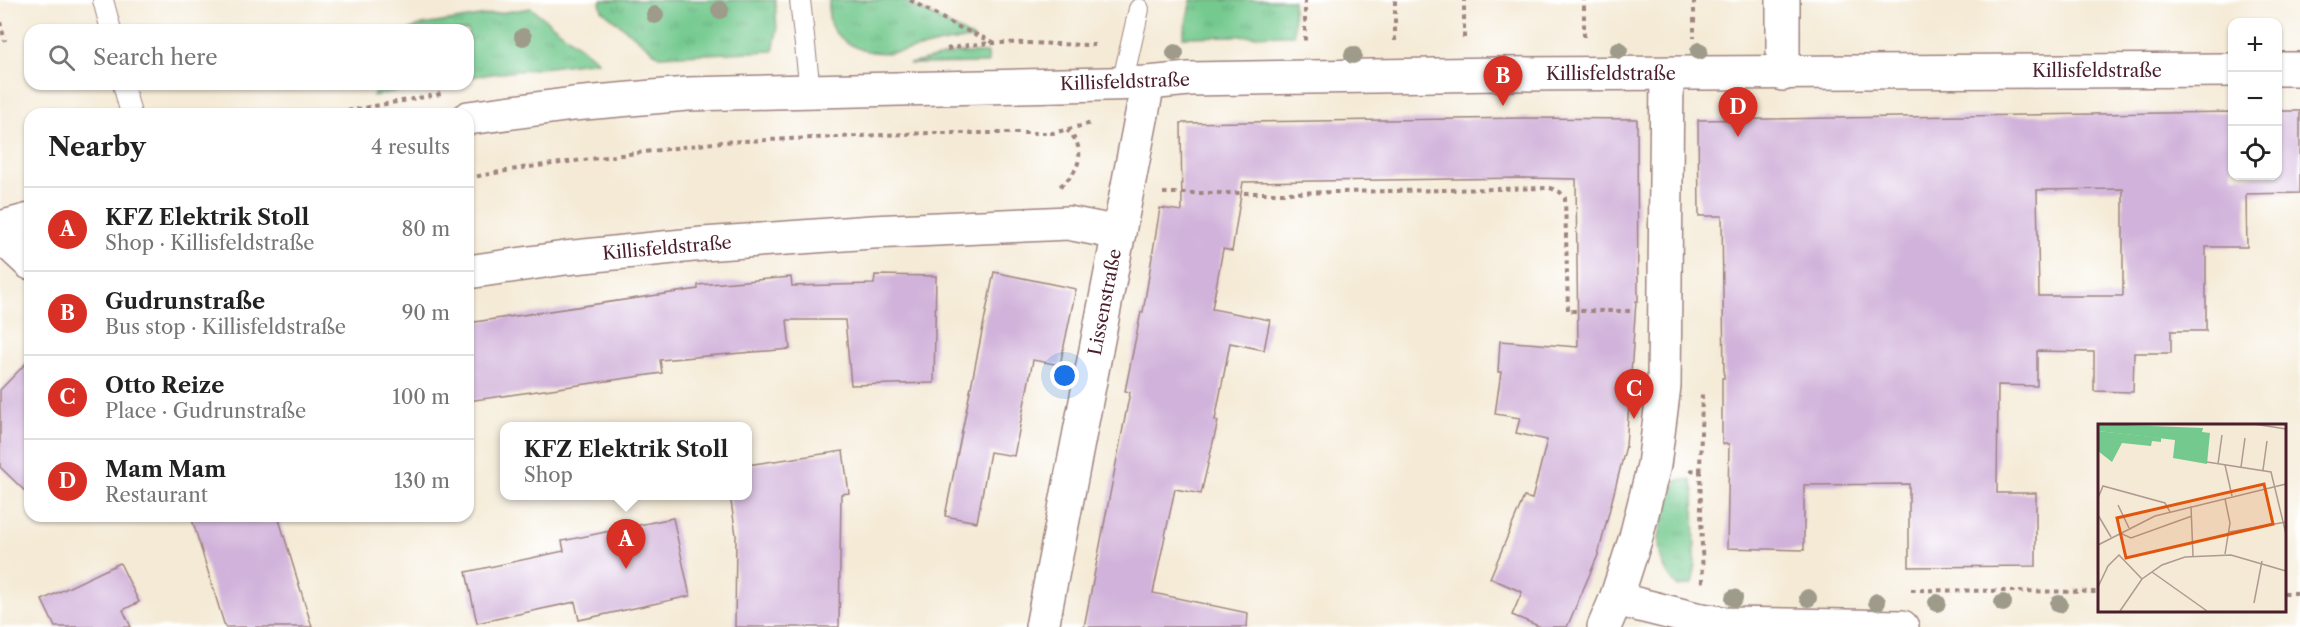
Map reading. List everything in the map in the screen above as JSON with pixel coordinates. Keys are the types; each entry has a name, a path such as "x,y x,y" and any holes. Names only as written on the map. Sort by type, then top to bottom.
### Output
{"street":[{"path":"1783,0 1783,74"},
{"path":"2282,69 2300,69"},
{"name":"Killisfeldstraße","path":"474,117 573,104 687,94 1189,80 1346,76 2228,70"},
{"path":"1667,74 1664,386 1654,465 1636,537 1610,613 1696,619 1728,624 1902,627"},
{"name":"Lissenstraße","path":"1041,627 1141,118 1135,83"},
{"path":"0,228 24,222"},
{"name":"Killisfeldstraße","path":"474,271 565,258 703,244 872,232 1068,224 1119,232"},
{"path":"0,235 24,257"}],"lane":[{"path":"104,0 110,24"},
{"path":"800,0 810,91"},
{"path":"1135,83 1139,9"},
{"path":"124,90 129,108"}],"path":[{"path":"910,0 956,26 999,44"},
{"path":"1305,0 1305,42"},
{"path":"1395,0 1395,48"},
{"path":"1464,0 1464,47"},
{"path":"1584,0 1584,37"},
{"path":"1694,0 1694,38"},
{"path":"0,22 5,41"},
{"path":"474,177 522,168 721,142 929,134 1053,133 1082,124 1141,118"},
{"path":"1057,188 1071,177 1079,158 1078,142 1066,129"},
{"path":"1127,184 1168,194 1550,188 1560,192 1565,198 1568,311 1666,311"},
{"path":"1654,465 1700,471 1703,587 1696,619"}],"green space":[{"path":"602,0 775,0 777,31 773,51 659,56 602,10 600,2"},
{"path":"829,0 903,0 975,39 889,53 872,52 856,47 836,34 829,20"},
{"path":"1191,0 1293,0 1294,35 1183,37"},
{"path":"531,8 598,61 474,76 474,24 430,24"},
{"path":"956,53 988,53 988,63 909,64"},
{"path":"376,90 403,90 373,96"},
{"path":"1677,480 1691,480 1694,492 1695,569 1692,584 1678,587 1668,574 1659,548 1662,522"}],"building":[{"path":"2282,111 2300,111 2300,193 2246,194 2247,247 2206,247 2206,331 2171,331 2171,353 2134,353 2133,392 2094,391 2094,352 2037,351 2037,386 1998,385 1997,493 2036,493 2036,566 1909,567 1909,484 1804,485 1804,550 1727,548 1729,444 1722,444 1722,378 1724,378 1722,216 1699,216 1698,120 2228,112 2228,180 2282,180","holes":["2123,189 2123,296 2039,296 2037,190"]},
{"path":"1524,118 1637,119 1638,301 1636,301 1626,446 1598,555 1567,627 1541,627 1512,615 1522,592 1490,578 1524,497 1532,499 1547,440 1516,433 1520,418 1495,414 1501,372 1498,372 1500,341 1578,347 1576,179 1524,178 1243,182 1232,251 1223,249 1212,309 1270,320 1264,350 1230,343 1215,420 1218,421 1201,494 1175,489 1153,593 1248,613 1247,627 1084,627 1130,392 1125,391 1141,312 1143,312 1160,208 1182,211 1181,123"},
{"path":"994,272 1076,289 1060,365 1033,360 1014,456 990,452 977,522 945,516"},
{"path":"875,275 936,276 934,383 851,385 845,320 787,320 790,349 660,360 662,373 474,400 474,322 698,289 698,285 791,277 792,286 874,284"},
{"path":"24,365 24,490 0,467 0,390"},
{"path":"843,451 849,493 841,494 839,627 735,627 736,535 731,500 752,500 752,464"},
{"path":"673,518 690,596 579,620 575,602 477,623 466,572 564,551 562,541"},
{"path":"193,522 280,522 312,627 225,627"},
{"path":"120,563 139,602 123,610 131,627 55,627 42,600"}],"place":[{"name":"Gudrunstraße","path":"1503,106"},
{"name":"Mam Mam","path":"1738,137"},
{"name":"Otto Reize","path":"1634,419"},
{"name":"KFZ Elektrik Stoll","path":"626,569"}]}
